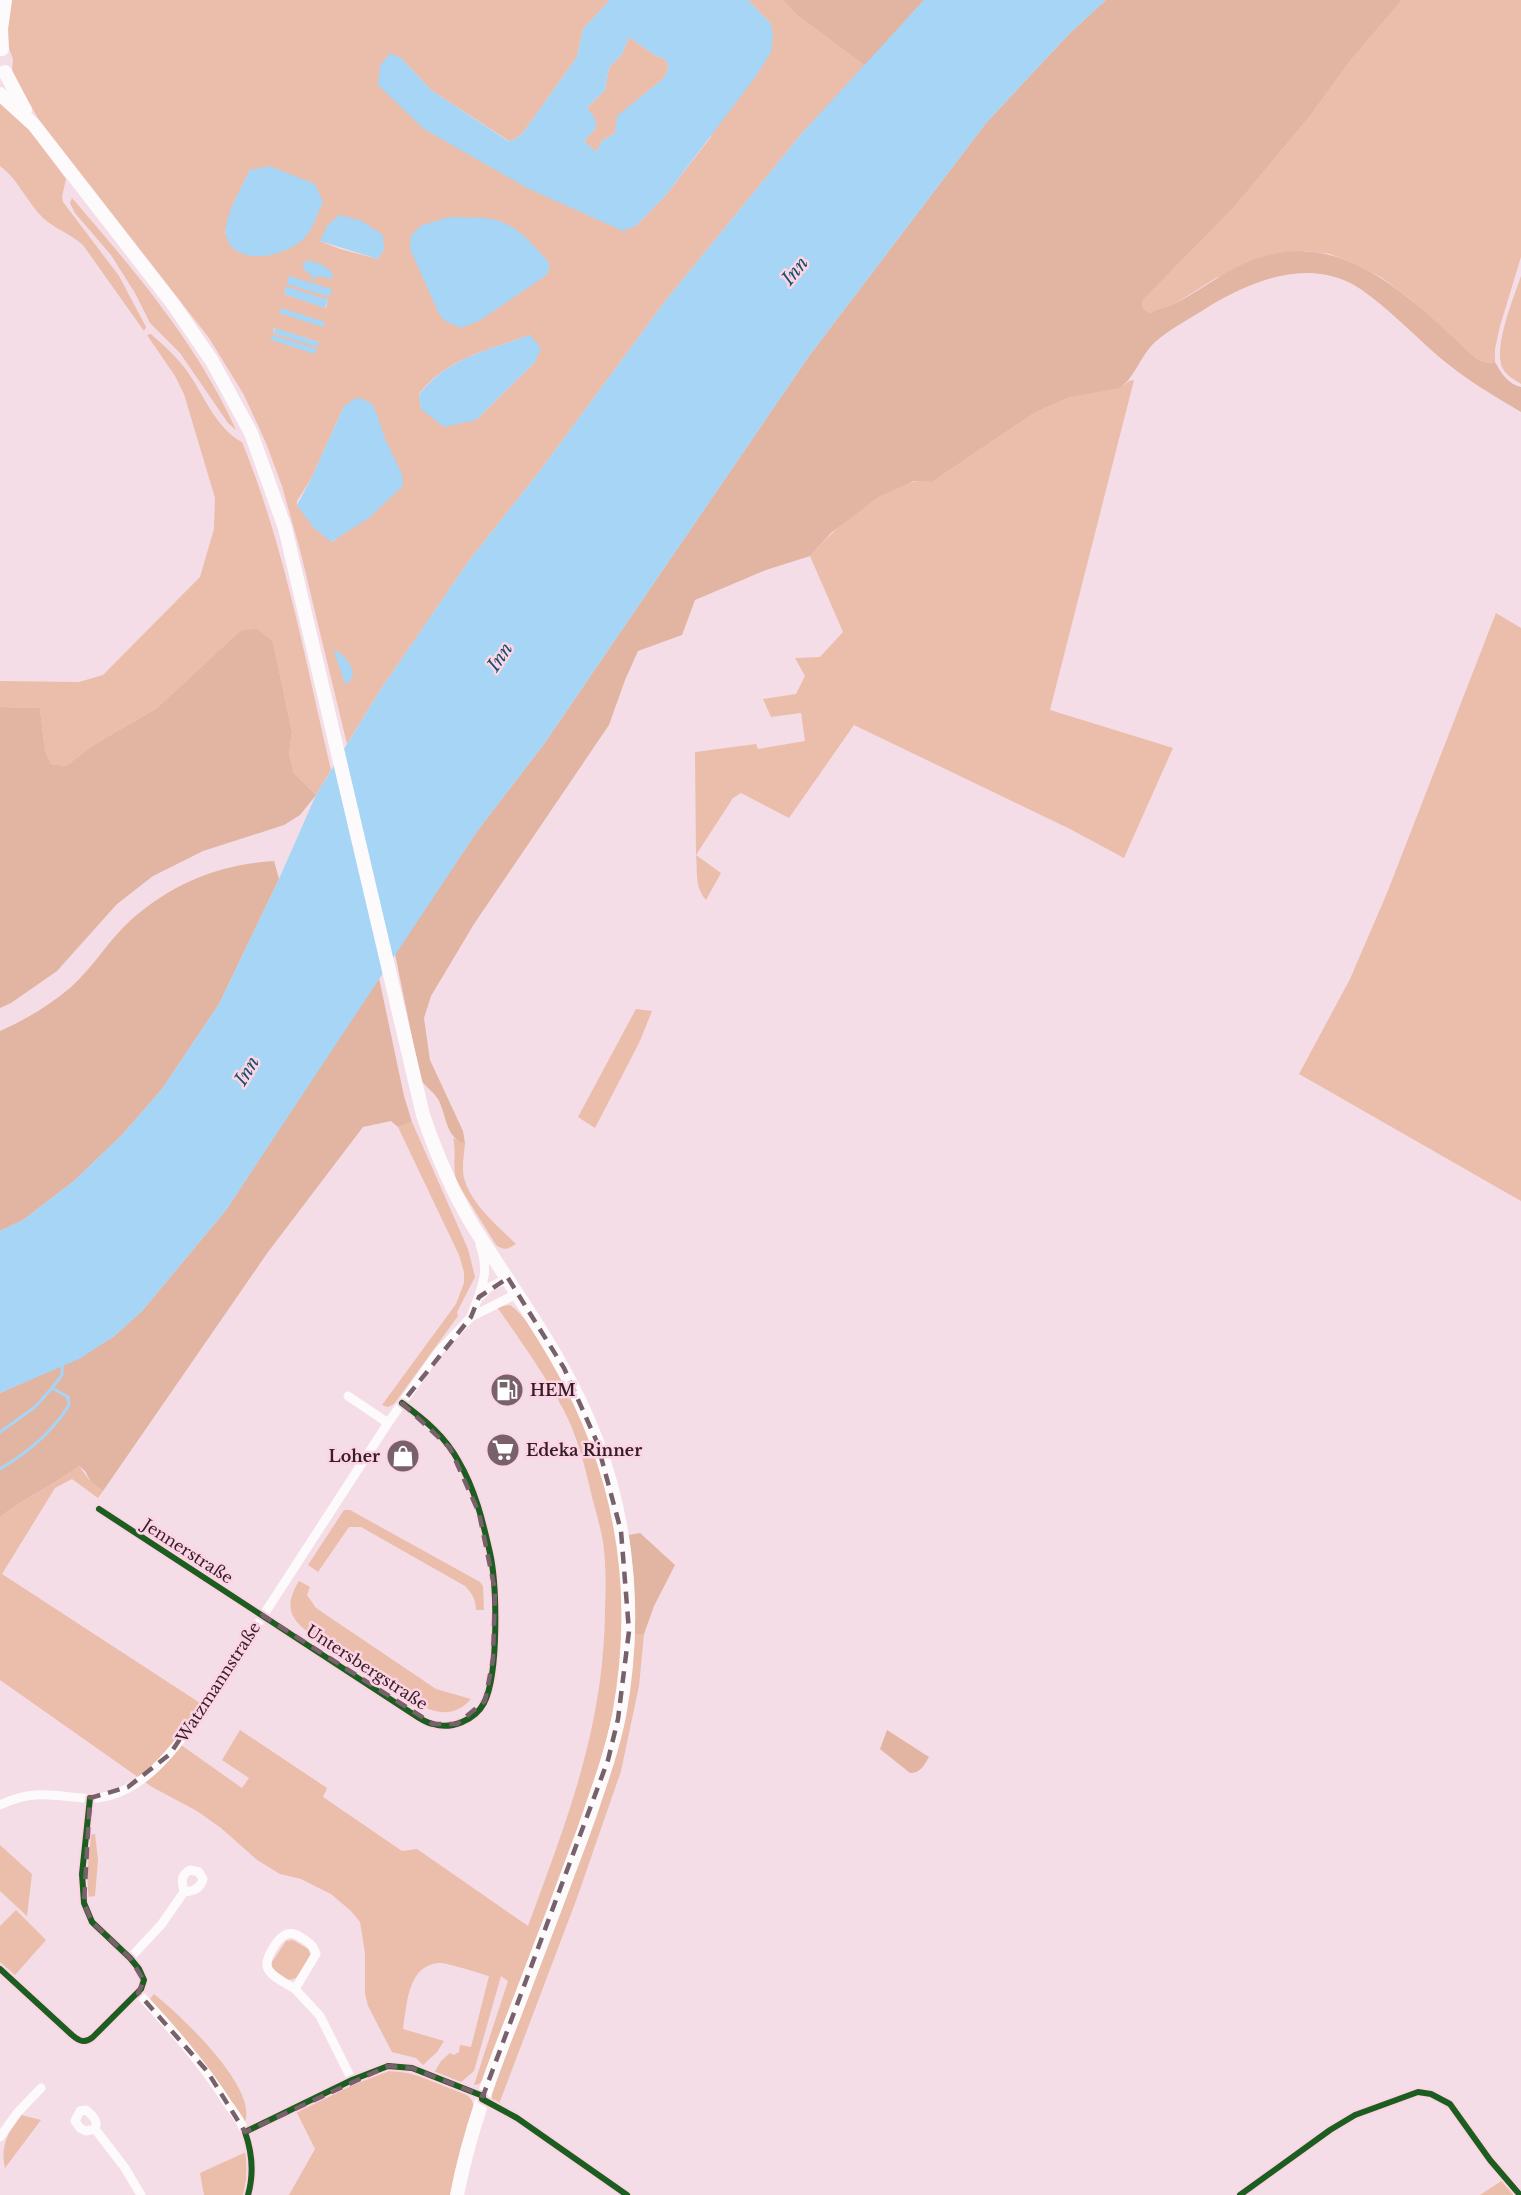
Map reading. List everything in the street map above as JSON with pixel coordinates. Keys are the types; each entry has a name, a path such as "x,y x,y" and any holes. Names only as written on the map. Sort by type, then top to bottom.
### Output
{"main road":[{"path":"0,8 5,0"},
{"path":"5,0 1,28 1,48 6,60 3,76 34,125 194,333 227,387 255,443 285,528 423,1115 436,1153 470,1220 564,1368 588,1418 607,1469 621,1531 628,1591 629,1631 620,1708 608,1760 572,1863 482,2098 457,2195"},
{"path":"0,94 34,125"}],"street":[{"name":"Watzmannstraße","path":"470,1220 483,1251 485,1268 484,1285 471,1317"},
{"path":"479,1298 488,1288 508,1278"},
{"name":"Watzmannstraße","path":"0,1805 21,1796 37,1793 90,1798 117,1792 138,1781 170,1754 198,1716 388,1423 438,1352 471,1317 518,1293"},
{"path":"348,1396 388,1423"},
{"name":"Untersbergstraße","path":"262,1615 416,1716 433,1724 445,1726 457,1724 469,1719 480,1709 488,1690 493,1659 495,1590 490,1554 475,1498 459,1462 443,1437 402,1403"},
{"name":"Jennerstraße","path":"99,1509 262,1615"},
{"path":"0,1969 72,2035 82,2041 89,2040 138,1993 144,1980 139,1969 92,1922 84,1903 82,1874 90,1798"},
{"path":"130,1958 161,1924 184,1893"},
{"path":"295,1989 316,1954 313,1946 294,1934 288,1934 283,1936 267,1959 269,1971 295,1989 320,2016 352,2080"},
{"path":"138,1993 207,2071 245,2132 249,2144 251,2169 248,2195"},
{"path":"245,2132 352,2080 388,2066 402,2066 482,2098"},
{"path":"0,2137 18,2112 41,2088"},
{"path":"1240,2195 1330,2130 1355,2115 1418,2092 1431,2094 1450,2104 1490,2160 1520,2195"},
{"path":"94,2129 134,2180 141,2195"}],"highlighted area":[{"path":"508,1278 564,1368 597,1442 621,1531 629,1631 618,1719 608,1760 483,2096 412,2068 388,2066 245,2132 207,2071 138,1993 144,1981 130,1958 92,1922 84,1903 90,1798 128,1787 170,1754 262,1615 433,1724 457,1724 485,1701 493,1659 495,1590 479,1513 450,1448 402,1403 471,1317 479,1297"}],"shaded area":[{"path":"12,0 610,0 583,29 577,57 522,134 509,141 431,90 401,58 380,66 636,226 666,195 710,138 771,24 748,0 783,0 797,15 865,66 803,132 666,300 539,472 468,562 379,692 347,744 300,550 282,486 266,443 244,395 209,338 39,120 12,73 13,59 6,41 6,20","holes":["250,170 323,202 315,217 225,233 233,204","320,241 384,249 378,259 340,249","286,287 328,300 326,308 284,294","274,328 319,342 317,346 273,333","530,335 535,362 476,420 421,409 419,394 442,372 455,363","372,404 385,439 342,534 332,542 297,505 297,501 311,479 344,406"]},
{"path":"783,0 924,0 865,66 797,15"},
{"path":"1106,0 1402,0 1350,61 1310,116 1236,205 1142,301 1143,309 1150,313 1173,304 1238,266 1282,252 1315,252 1345,260 1374,274 1401,292 1477,359 1487,363 1495,362 1509,381 1521,387 1521,412 1478,386 1448,364 1362,290 1343,280 1324,274 1284,275 1264,280 1226,297 1167,333 1155,342 1129,379 1119,388 1070,397 1034,413 932,482 914,481 878,497 831,533 810,556 766,570 695,600 682,635 638,651 609,725 474,924 431,996 424,1018 430,1060 463,1131 465,1143 459,1141 447,1125 438,1099 421,1081 395,954 478,830 544,744 809,356 986,123 1070,33"},
{"path":"1402,0 1521,0 1521,257 1500,326 1495,362 1487,363 1477,359 1409,298 1382,278 1356,264 1330,254 1305,251 1216,278 1176,303 1150,313 1143,309 1142,301 1236,205 1310,116 1350,61"},
{"path":"629,37 656,56 665,59 669,67 664,78 618,116 615,133 602,141 596,152 584,141 596,128 587,108 605,90 609,68 622,54"},
{"path":"0,100 22,120 66,179 63,202 119,276 146,327 144,331 83,245 43,218 12,177 0,166"},
{"path":"72,198 118,252 183,337 220,398 236,430 228,423 180,353 150,323 135,293 111,255 75,213 70,203"},
{"path":"1521,276 1521,384 1503,369 1500,349 1505,323"},
{"path":"151,334 183,366 225,429 242,442 257,482 293,604 331,770 316,795 294,773 289,754 292,732 273,642 240,631 157,708 92,746 66,766 51,764 45,753 40,708 0,707 0,681 79,682 103,675 200,577 214,529 215,498 184,394 175,376 147,335"},
{"path":"1134,380 1050,710 1173,748 1124,858 1070,829 854,725 789,818 741,793 733,798 696,855 695,752 756,744 758,749 805,741 801,713 771,717 763,699 796,694 805,676 795,658 820,657 843,632 810,556 844,522 884,494 915,481 932,482 1034,413 1070,397 1124,385"},
{"path":"1496,613 1521,628 1521,1201 1299,1074 1350,979 1387,893"},
{"path":"257,629 273,642 292,732 289,754 294,773 316,795 300,815 284,825 203,851 153,876 117,904 57,971 0,1008 0,707 40,708 45,752 51,764 66,766 92,746 157,708 240,631"},
{"path":"696,855 721,873 706,900 698,884"},
{"path":"274,861 279,879 219,1004 162,1089 122,1135 74,1181 23,1220 0,1231 0,1031 37,1012 70,988 132,919 164,895 216,871"},
{"path":"379,978 404,1096 412,1122 398,1127 391,1121 363,1127 268,1252 103,1491 91,1482 79,1466 0,1517 0,1393 79,1358 113,1337 142,1311 226,1210"},
{"path":"636,1009 652,1011 639,1043 595,1128 578,1117"},
{"path":"412,1122 468,1249 475,1277 457,1312 458,1316 394,1404 388,1407 382,1405 456,1304 464,1283 464,1272 459,1255 398,1127"},
{"path":"453,1138 465,1143 463,1173 469,1190 487,1215 516,1244 511,1247 504,1249 496,1245 458,1184"},
{"path":"510,1305 528,1324 558,1370 574,1400 592,1443 611,1508 617,1541 623,1608 622,1642 612,1718 587,1801 484,2079 474,2085 508,1981 501,1976 474,2071 460,2083 434,2073 441,2061 450,2053 454,2055 459,2052 460,2045 471,2047 489,1976 442,1963 428,1966 420,1971 410,1988 403,2029 444,2041 437,2052 423,2065 416,2058 392,2052 368,2006 365,1993 365,1953 360,1922 351,1911 331,1894 301,1879 280,1874 257,1860 221,1828 197,1811 152,1787 0,1680 0,1517 79,1466 91,1482 103,1491 98,1498 72,1479 55,1488 2,1574 200,1703 174,1740 242,1788 249,1778 222,1760 240,1730 327,1788 323,1797 402,1851 417,1849 528,1926 570,1809 591,1732 603,1652 606,1575 602,1535 576,1439 547,1381 497,1307"},
{"path":"344,1510 350,1510 480,1582 483,1586 484,1610 476,1610 473,1597 465,1586 361,1527 349,1527 318,1572 308,1565"},
{"path":"640,1533 675,1565 654,1606 644,1634 635,1634 629,1535"},
{"path":"299,1581 310,1587 307,1595 316,1608 436,1689 471,1699 461,1708 450,1712 438,1712 426,1708 308,1632 292,1615 292,1596"},
{"path":"635,1634 644,1634 639,1686 621,1771 577,1898 499,2104 492,2100 492,2091 597,1816 611,1769 631,1671"},
{"path":"887,1730 929,1757 920,1770 910,1773 880,1749"},
{"path":"95,1834 98,1860 95,1896 87,1897 89,1835"},
{"path":"0,1845 32,1874 27,1916 0,1891"},
{"path":"16,1910 46,1940 15,1975 0,1962 0,1926"},
{"path":"293,1940 308,1949 311,1956 296,1978 288,1980 272,1969 272,1962 286,1941"},
{"path":"154,1994 197,2034 229,2071 240,2090 246,2107 245,2122 174,2026 150,1999"},
{"path":"391,2070 442,2083 461,2092 472,2101 474,2108 451,2195 289,2195 315,2149 296,2111 357,2082"},
{"path":"21,2115 41,2120 5,2168 4,2146 12,2127"},
{"path":"246,2152 248,2178 244,2195 204,2195 200,2173"},
{"path":"1503,2180 1516,2195 1480,2195"}],"water":[{"path":"610,0 748,0 771,24 773,37 771,52 756,76 666,195 636,226 623,231 529,189 424,129 378,85 380,66 390,53 401,58 431,90 508,141 522,134 577,57 583,29","holes":["629,37 656,56 665,59 669,67 664,78 617,116 615,133 602,141 596,152 584,141 596,128 595,118 587,108 605,90 609,68 622,54"]},
{"name":"Inn","path":"924,0 1106,0 1070,33 986,123 809,356 544,744 478,830 226,1210 142,1311 113,1337 79,1359 0,1393 0,1231 23,1220 74,1181 122,1135 162,1089 219,1004 279,879 316,795 379,692 468,562 539,472 666,300 803,132"},
{"path":"269,166 315,184 323,202 307,235 299,243 276,254 250,256 231,246 226,235 226,228 234,202 250,170"},
{"path":"339,215 360,220 383,235 384,249 378,259 320,241 327,226"},
{"path":"450,217 490,219 509,225 528,240 549,263 549,272 479,321 461,328 445,321 439,314 410,249 411,235 422,225"},
{"path":"307,260 326,267 333,276 330,279 319,276 312,280 310,273 307,273 302,266"},
{"path":"289,276 332,289 329,297 287,284"},
{"path":"286,286 328,300 325,308 284,294"},
{"path":"281,308 325,322 323,327 279,313"},
{"path":"275,328 319,342 317,347 273,333"},
{"path":"272,335 317,349 315,354 271,340"},
{"path":"530,335 541,348 535,362 476,420 444,427 421,409 419,395 442,372 469,357"},
{"path":"361,398 372,404 385,439 402,474 403,486 369,518 331,542 313,527 297,505 344,406 354,399"},
{"path":"334,651 341,654 353,672 350,681 345,684"}],"waterway":[{"path":"0,1469 39,1441 69,1405 68,1397 52,1388 62,1375 62,1363"},
{"path":"0,1432 35,1407 51,1389"}],"cycle path":[{"path":"99,1509 420,1718 440,1726 462,1722 475,1714 484,1703 492,1672 495,1607 490,1553 474,1494 465,1472 434,1429 402,1403"},
{"path":"0,1969 72,2035 82,2041 93,2037 141,1989 144,1980 139,1969 92,1922 84,1903 82,1874 90,1798"},
{"path":"248,2195 251,2163 245,2132 352,2080 388,2066 412,2068 483,2096 482,2099 517,2118 627,2195"},
{"path":"1240,2195 1330,2130 1355,2115 1418,2092 1431,2094 1450,2104 1490,2160 1520,2195"}],"place":[{"name":"HEM","path":"507,1390"},
{"name":"Edeka Rinner","path":"503,1450"},
{"name":"Loher","path":"403,1456"}]}
